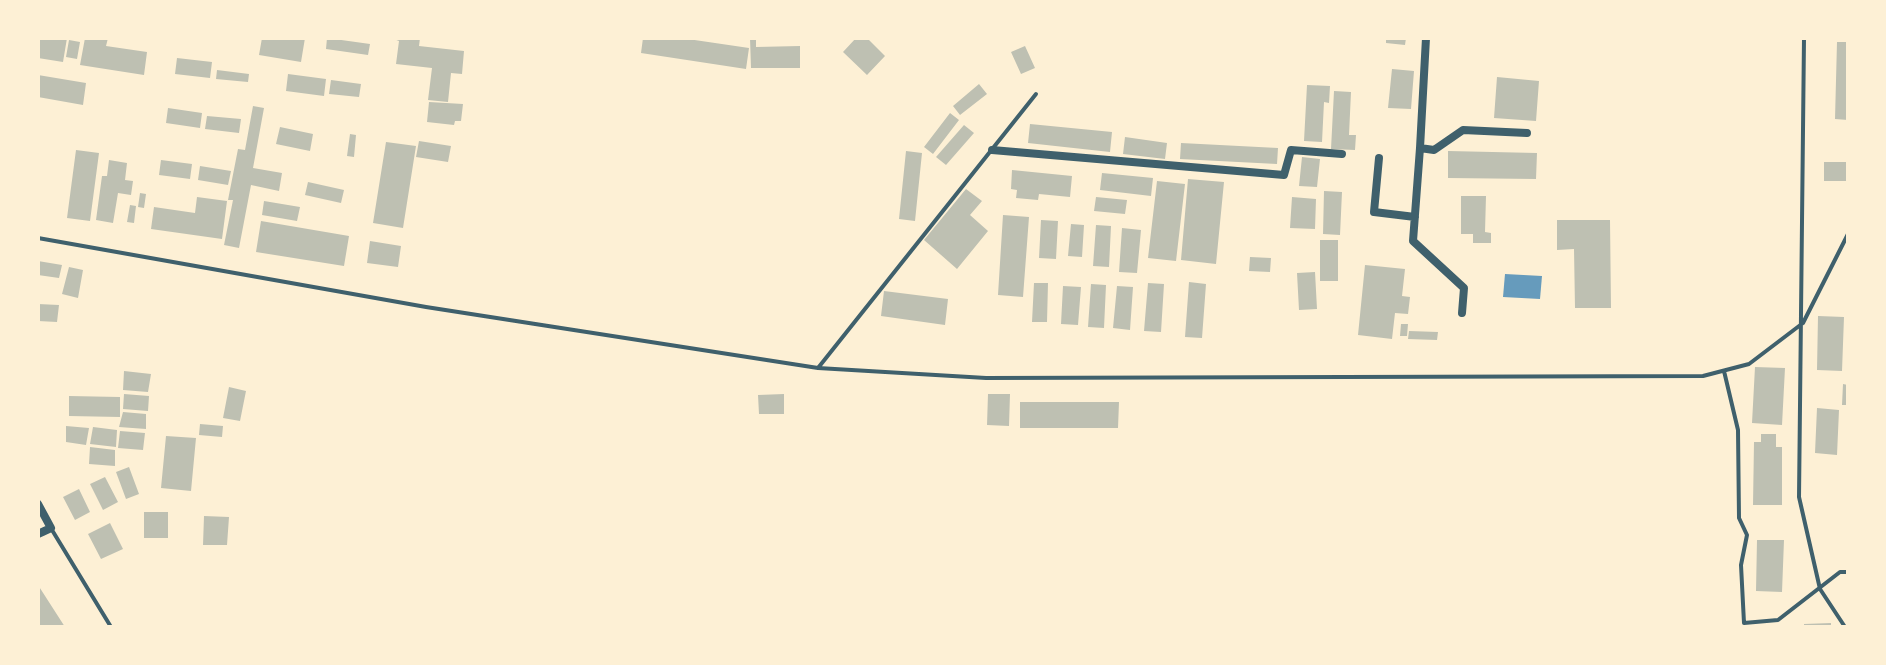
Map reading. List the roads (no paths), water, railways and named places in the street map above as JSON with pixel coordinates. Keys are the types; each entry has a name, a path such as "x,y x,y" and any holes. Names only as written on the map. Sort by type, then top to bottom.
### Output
{"street":[{"path":"1426,38 1413,241 1464,288 1462,313"},
{"path":"1420,148 1434,150 1463,130 1527,133"},
{"path":"992,150 1284,175 1291,150 1342,154"},
{"path":"1379,158 1374,212 1415,217"},
{"path":"38,504 51,528 38,534"}],"lane":[{"path":"1804,38 1799,497 1820,589 1845,627"},
{"path":"818,368 1036,94"},
{"path":"38,238 426,307 818,368 986,378 1703,376 1749,364 1803,323 1848,234"},
{"path":"1724,371 1738,430 1739,518 1747,535 1741,565 1743,625 1778,620 1840,572 1848,572"},
{"path":"51,528 111,627"}],"water":[{"path":"1505,274 1542,276 1540,299 1503,297"}]}
